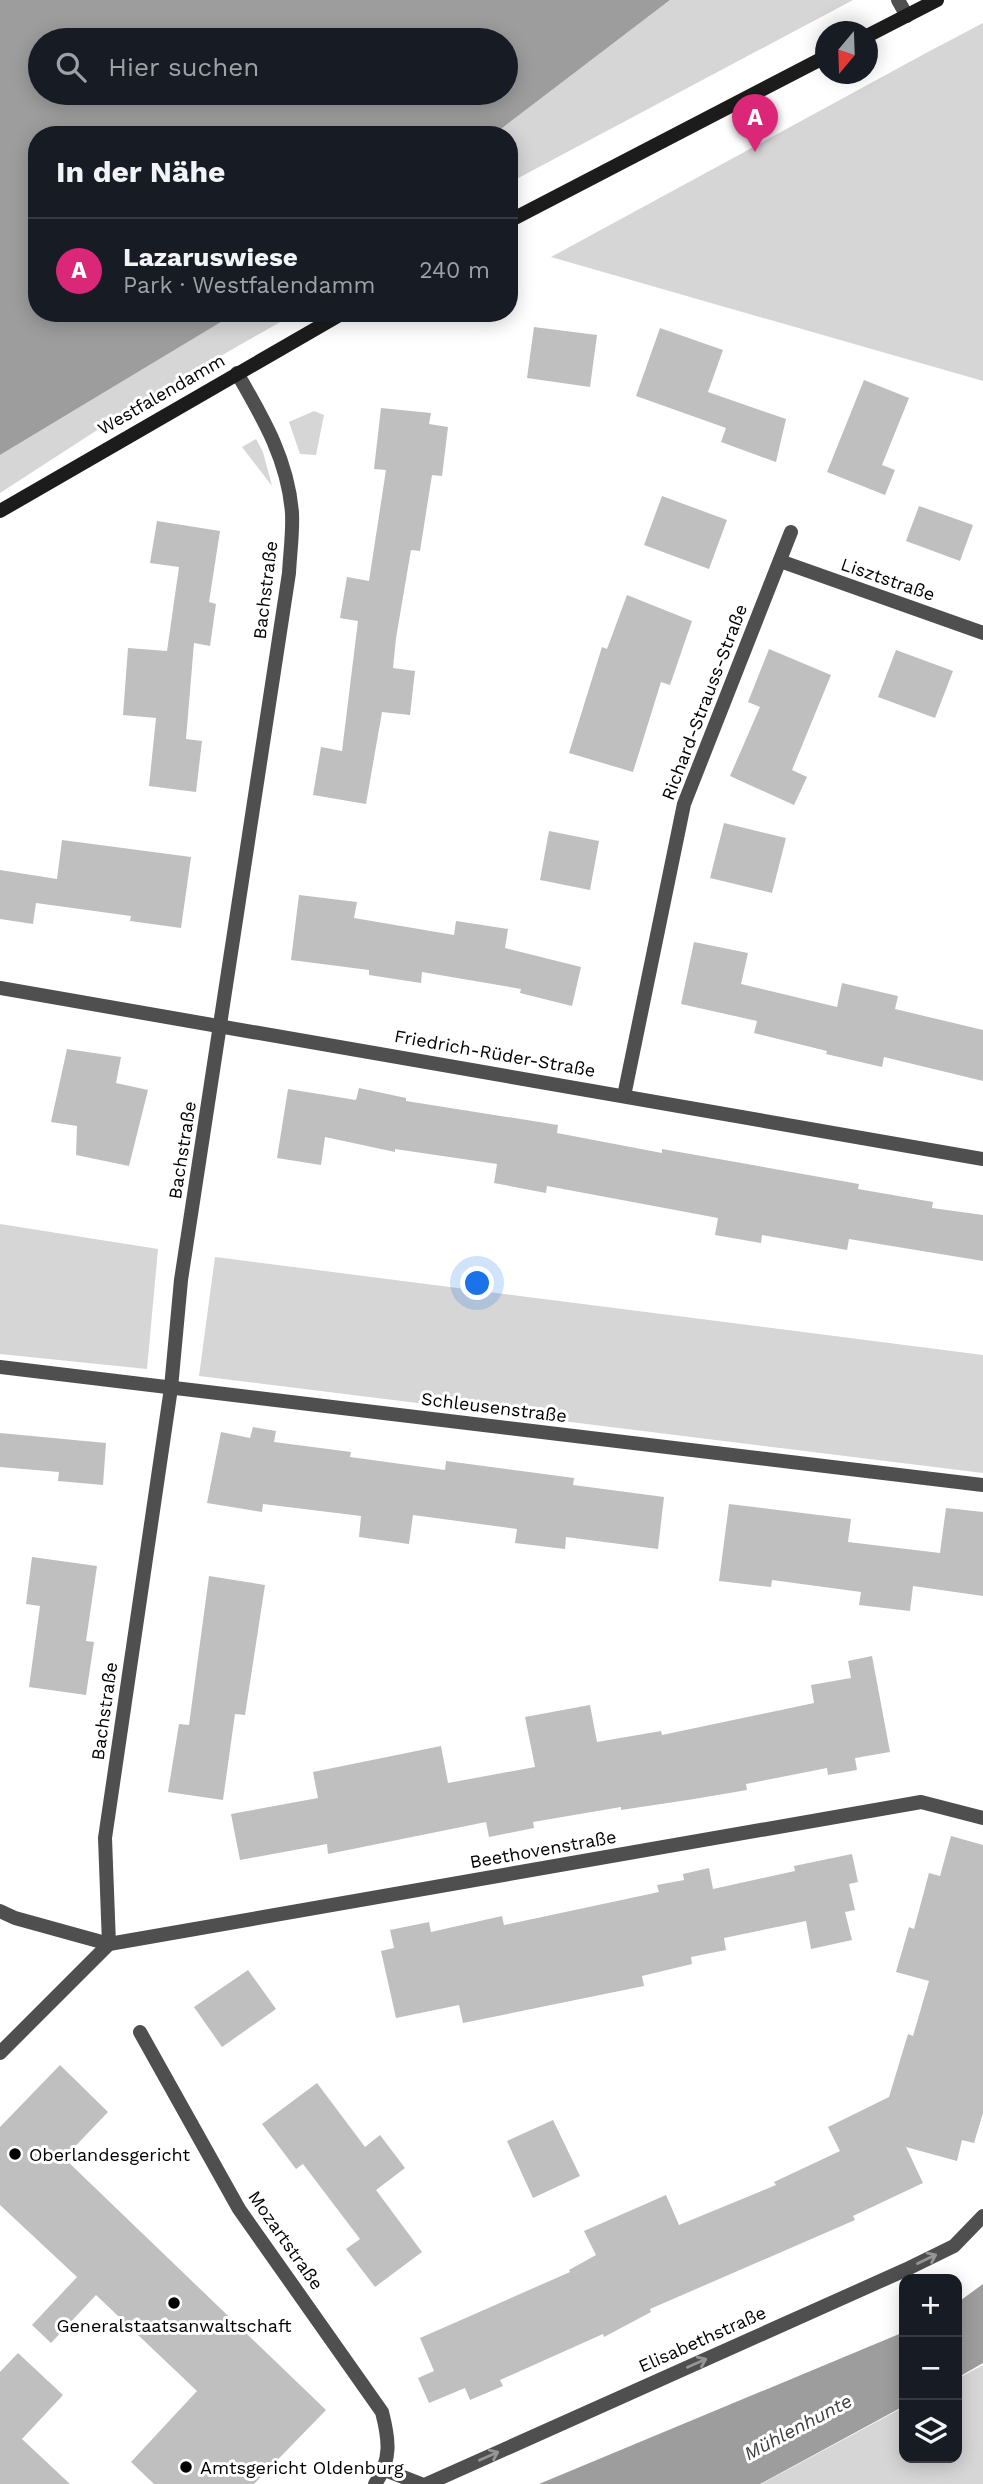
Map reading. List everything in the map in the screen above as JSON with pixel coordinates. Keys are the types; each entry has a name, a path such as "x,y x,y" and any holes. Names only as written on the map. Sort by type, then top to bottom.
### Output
{"street":[{"path":"898,0 907,16"},
{"path":"878,30 937,0"},
{"path":"518,216 815,62"},
{"name":"Westfalendamm","path":"0,510 327,322"},
{"name":"Bachstraße","path":"108,1944 105,1838 171,1388 181,1280 289,573 292,515 287,478 276,446 237,373"},
{"name":"Richard-Strauss-Straße","path":"624,1096 684,804 791,532"},
{"name":"Lisztstraße","path":"780,561 983,633"},
{"name":"Friedrich-Rüder-Straße","path":"0,988 983,1159"},
{"name":"Schleusenstraße","path":"0,1367 983,1485"},
{"name":"Beethovenstraße","path":"108,1944 921,1802 983,1818"},
{"path":"0,1911 15,1918 108,1944 0,2053"},
{"name":"Mozartstraße","path":"140,2032 239,2209 382,2412 390,2443 385,2470"},
{"name":"Elisabethstraße","path":"427,2484 905,2270 954,2246 983,2217"},
{"path":"375,2484 385,2470 421,2484"}],"shaded area":[{"path":"670,0 853,0 518,178 518,126 505,126"},
{"path":"983,23 983,381 551,257 869,84 878,84 878,79"},
{"path":"221,322 280,322 142,401 0,493 0,455"},
{"path":"314,411 324,415 316,455 300,454 289,422"},
{"path":"256,439 263,452 272,486 242,447"},
{"path":"0,1224 158,1249 147,1369 0,1354"},
{"path":"215,1257 983,1355 983,1473 199,1376"},
{"path":"983,2365 983,2484 761,2484 899,2410 899,2463 962,2463 962,2376"}],"water":[{"path":"0,0 670,0 505,126 28,126 28,322 221,322 0,455"},
{"path":"983,2284 983,2363 962,2375 962,2337 962,2299"},
{"name":"Mühlenhunte","path":"899,2334 899,2409 760,2484 539,2484"}],"building":[{"path":"534,327 597,335 590,387 527,378"},
{"path":"660,328 723,350 708,392 786,419 776,462 721,442 726,428 636,396"},
{"path":"864,380 909,398 882,465 895,470 885,495 827,472"},
{"path":"381,408 431,413 429,424 448,427 442,476 432,475 420,551 411,550 396,638 393,668 415,671 410,715 382,712 366,804 313,795 321,747 342,751 358,621 340,618 347,577 369,581 386,470 374,469"},
{"path":"662,496 727,520 709,569 644,545"},
{"path":"919,506 973,525 960,561 906,541"},
{"path":"157,521 220,531 209,602 216,604 210,646 194,643 186,739 202,741 196,792 149,786 156,718 123,715 128,648 167,651 179,567 150,563"},
{"path":"627,595 692,621 670,685 661,682 633,772 569,753 602,647 607,649"},
{"path":"769,649 831,675 792,770 807,777 794,805 730,776 760,707 748,702"},
{"path":"896,650 953,671 935,718 878,697"},
{"path":"724,823 786,838 772,893 710,878"},
{"path":"549,831 599,841 590,890 540,880"},
{"path":"62,840 191,857 181,928 130,921 131,916 36,903 33,924 0,919 0,870 57,879"},
{"path":"299,895 357,902 354,918 454,935 456,921 508,929 505,948 581,967 572,1006 520,993 521,989 422,972 421,983 369,975 369,970 291,960"},
{"path":"694,942 748,953 741,984 837,1007 842,983 898,996 895,1009 983,1030 983,1081 884,1057 882,1067 826,1054 827,1051 754,1033 757,1021 681,1004"},
{"path":"67,1049 121,1057 116,1083 148,1090 129,1166 76,1155 77,1126 51,1122"},
{"path":"359,1088 406,1098 406,1101 558,1125 557,1133 662,1153 662,1149 859,1184 858,1189 933,1202 932,1208 983,1215 983,1261 849,1239 847,1250 762,1235 761,1243 715,1235 718,1218 547,1186 546,1193 494,1183 497,1164 395,1149 395,1152 325,1137 321,1165 277,1158 288,1089 356,1100"},
{"path":"253,1427 276,1431 274,1442 351,1452 350,1457 445,1470 446,1461 574,1478 573,1485 664,1497 658,1549 566,1537 565,1549 515,1543 517,1529 413,1515 409,1544 359,1537 361,1516 263,1504 262,1512 207,1503 221,1432 250,1438"},
{"path":"0,1433 106,1443 103,1485 58,1481 59,1472 0,1467"},
{"path":"729,1504 851,1519 848,1542 940,1553 946,1508 983,1512 983,1596 913,1586 910,1611 859,1605 861,1592 772,1580 771,1587 719,1581"},
{"path":"32,1557 97,1566 86,1641 94,1642 86,1695 29,1687 40,1606 26,1604"},
{"path":"209,1576 265,1585 245,1715 235,1714 223,1800 168,1792 179,1724 189,1725"},
{"path":"872,1656 890,1752 855,1758 857,1770 828,1775 827,1768 746,1784 747,1790 533,1822 534,1828 489,1837 486,1822 328,1854 327,1844 240,1860 231,1814 318,1798 313,1772 441,1746 448,1783 535,1767 525,1717 590,1705 597,1742 661,1731 662,1735 814,1703 811,1685 851,1678 848,1661"},
{"path":"951,1836 983,1845 983,2113 974,2143 962,2140 957,2161 906,2147 923,2183 853,2216 855,2220 650,2309 651,2312 604,2337 603,2334 500,2380 503,2386 470,2400 465,2388 429,2403 418,2378 434,2371 420,2338 570,2272 569,2270 596,2255 584,2231 666,2195 679,2225 776,2185 774,2182 840,2151 828,2127 889,2097 908,2034 913,2036 929,1981 896,1972 909,1927 914,1929 929,1873 940,1876"},
{"path":"852,1854 858,1882 849,1884 855,1910 845,1912 852,1940 811,1949 806,1921 724,1938 726,1950 691,1957 692,1964 642,1976 644,1986 463,2023 459,2005 396,2018 381,1951 394,1948 390,1930 429,1922 431,1932 502,1916 504,1925 659,1892 657,1885 684,1880 683,1874 709,1868 713,1889 795,1871 794,1866"},
{"path":"248,1970 276,2009 222,2047 194,2007"},
{"path":"60,2065 108,2112 64,2158 326,2410 254,2484 154,2484 131,2462 197,2391 96,2295 51,2343 32,2325 77,2277 0,2205 0,2127"},
{"path":"317,2083 365,2147 380,2135 405,2168 376,2190 422,2252 375,2287 346,2249 360,2239 303,2164 296,2169 262,2124"},
{"path":"553,2120 580,2176 533,2198 507,2141"},
{"path":"18,2353 63,2395 22,2439 70,2484 0,2484 0,2372"}],"place":[{"name":"Lazaruswiese","path":"755,152"},
{"name":"Oberlandesgericht","path":"15,2154"},
{"name":"Generalstaatsanwaltschaft","path":"174,2303"},
{"name":"Amtsgericht Oldenburg","path":"186,2467"}]}
